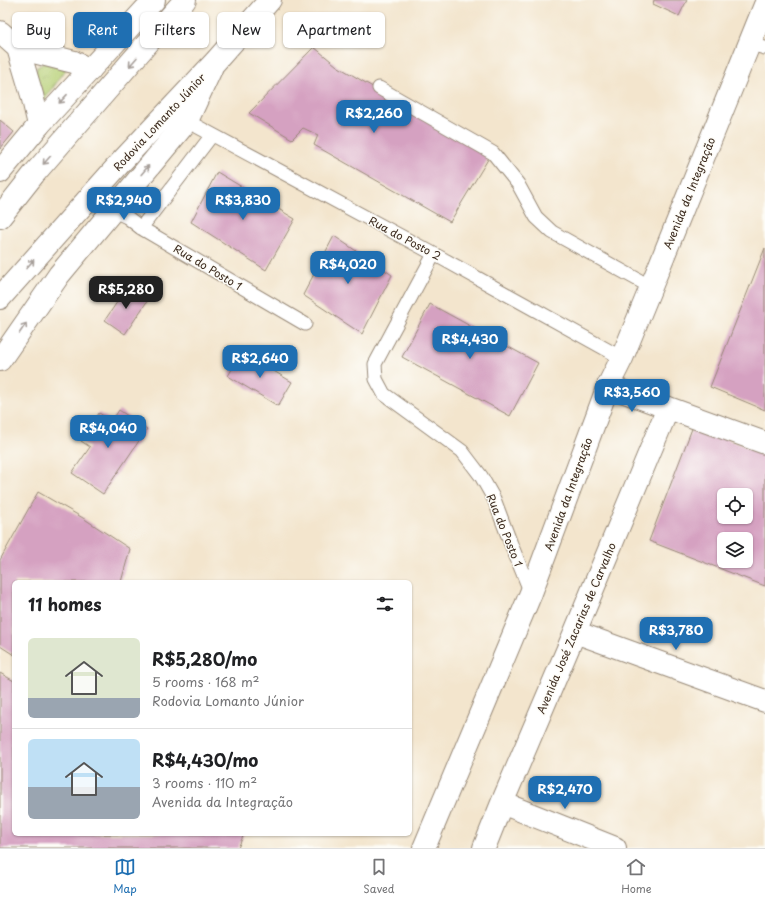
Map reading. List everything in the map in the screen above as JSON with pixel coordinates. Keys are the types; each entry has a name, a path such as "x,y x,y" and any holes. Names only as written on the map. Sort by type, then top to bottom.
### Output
{"main road":[{"path":"0,172 39,125 154,0"},
{"path":"0,217 34,174 185,0"},
{"name":"Rodovia Lomanto Júnior","path":"2,296 122,160 215,62 270,0"},
{"name":"Avenida da Integração","path":"424,848 531,593 608,386 622,358 651,287 758,46 765,6"},
{"path":"0,32 12,43"},
{"path":"18,48 74,62 90,70"},
{"path":"18,48 39,125"},
{"path":"0,360 59,275 187,121 215,62"},
{"path":"608,386 765,443"},
{"name":"Avenida José Zacarias de Carvalho","path":"484,848 668,408"},
{"path":"575,632 765,701"},
{"path":"502,803 615,848"}],"lane":[{"path":"379,88 493,153 518,184 536,217 552,232 651,287"},
{"name":"Rua do Posto 2","path":"187,121 434,254 622,358"},
{"path":"141,228 212,135"},
{"name":"Rua do Posto 1","path":"112,210 127,217 141,228 305,324"},
{"name":"Rua do Posto 1","path":"434,254 375,364 376,379 384,394 462,451 481,476 494,499 531,593"}],"green space":[{"path":"44,63 66,69 44,101 35,74 37,67"}],"building":[{"path":"654,0 687,0 679,16 653,4"},
{"path":"313,48 315,48 337,66 490,156 450,222 314,145 318,135 303,128 292,139 249,113"},
{"path":"0,120 14,132 0,149"},
{"path":"217,172 295,219 266,270 191,222"},
{"path":"334,236 392,275 362,334 303,295"},
{"path":"765,248 765,410 710,387"},
{"path":"128,286 148,300 125,334 105,320"},
{"path":"430,304 538,363 510,416 402,357"},
{"path":"242,352 292,382 278,406 228,376"},
{"path":"119,410 147,429 103,494 72,473 90,447 81,441 99,413 112,421"},
{"path":"693,426 765,454 765,586 719,568 753,568 753,532 717,532 717,567 649,541"},
{"path":"38,492 83,518 130,549 122,580 12,580 12,654 0,646 0,560"},
{"path":"0,673 12,680 12,836 243,836 238,848 0,848"}]}
